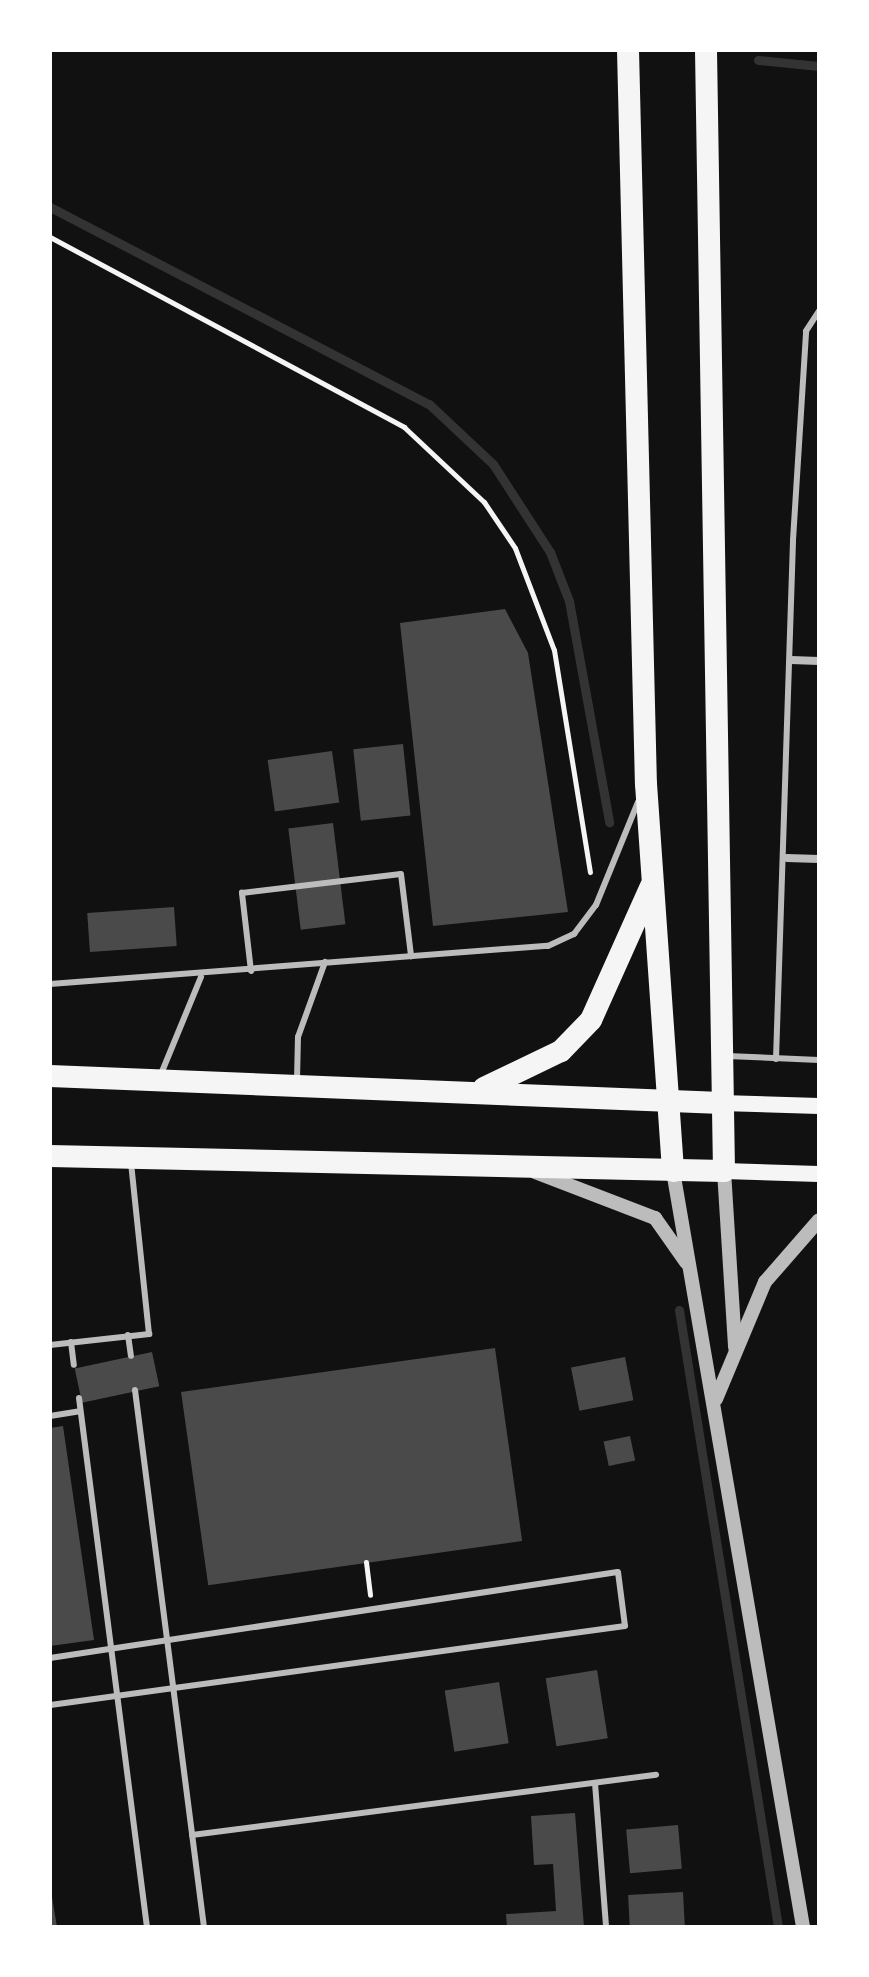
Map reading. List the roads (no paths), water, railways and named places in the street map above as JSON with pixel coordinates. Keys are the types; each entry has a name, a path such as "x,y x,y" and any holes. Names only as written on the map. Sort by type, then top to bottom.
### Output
{"highway":[{"path":"628,50 646,784 673,1171"},
{"path":"50,1156 131,1156 531,1171 724,1171 706,50"},
{"path":"440,1091 483,1088 561,1051 591,1020 652,883"},
{"path":"50,1076 160,1078 721,1103"}],"main road":[{"path":"721,1103 819,1106"},
{"path":"724,1171 819,1174"}],"street":[{"path":"791,660 819,661"},
{"path":"787,858 819,859"},
{"path":"531,1171 655,1218 693,1275"},
{"path":"673,1171 715,1399 803,1927"},
{"path":"724,1171 735,1352"},
{"path":"715,1399 765,1282 819,1220"}],"lane":[{"path":"776,1059 787,858 791,660 806,331 819,311"},
{"path":"50,984 201,977 325,962 548,946 574,934 596,905 646,784"},
{"path":"251,971 242,893 401,874 411,956"},
{"path":"297,1084 298,1037 325,962"},
{"path":"160,1078 201,977"},
{"path":"722,1056 819,1060"},
{"path":"50,1345 149,1334 131,1156"},
{"path":"128,1335 131,1356"},
{"path":"71,1342 74,1365"},
{"path":"135,1390 204,1927"},
{"path":"79,1398 147,1927"},
{"path":"50,1416 80,1411"},
{"path":"50,1658 618,1572 625,1626 50,1705"},
{"path":"192,1835 656,1775"},
{"path":"595,1783 606,1927"}],"waterway":[{"path":"758,60 819,66"},
{"path":"50,207 429,404 493,464 550,552 569,601 609,822"},
{"path":"679,1310 778,1927"}]}
